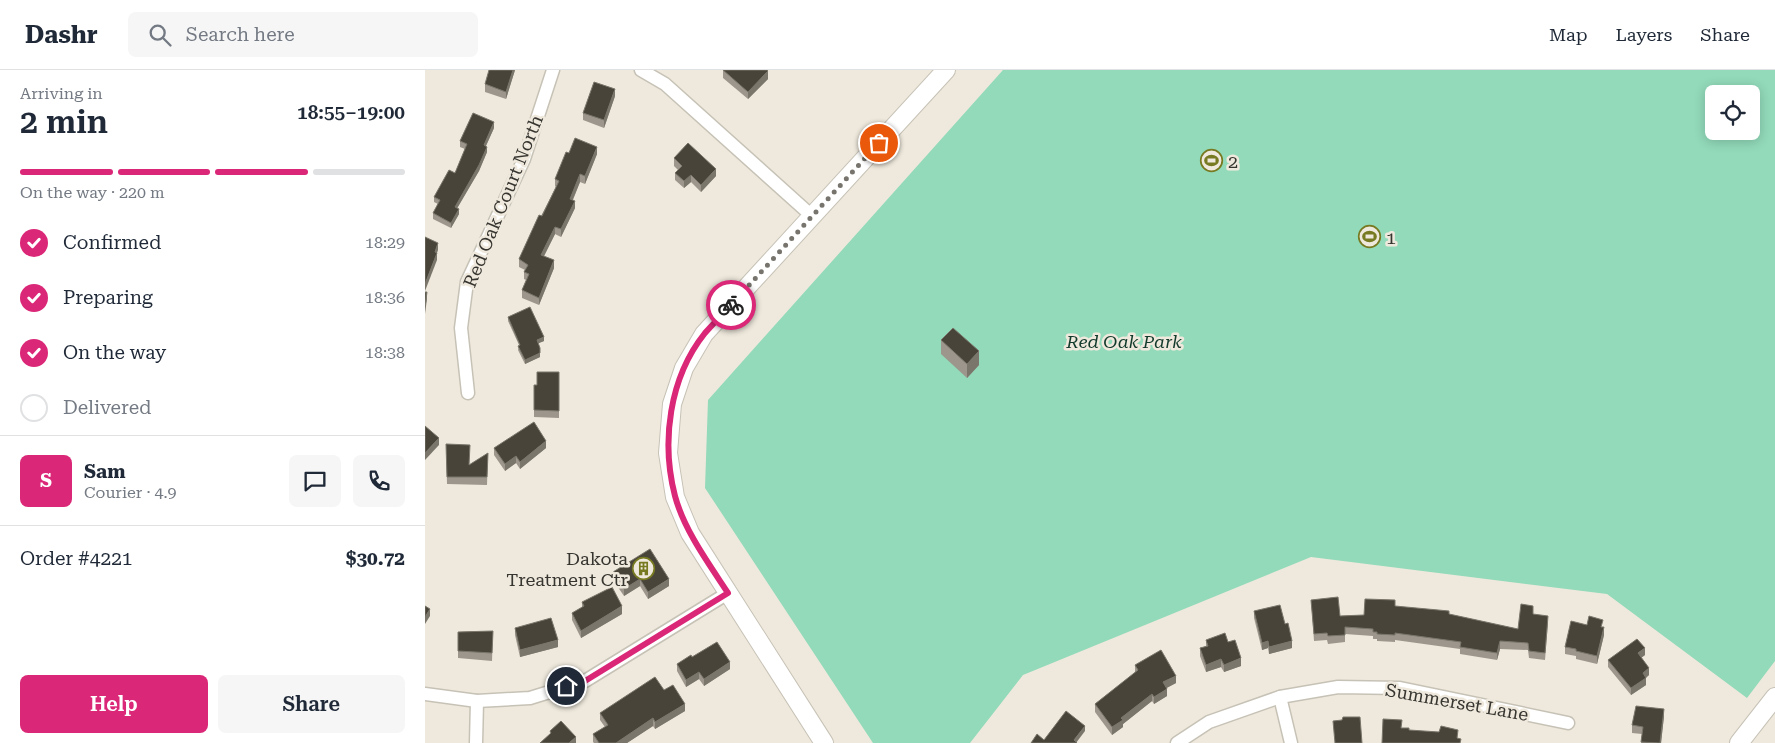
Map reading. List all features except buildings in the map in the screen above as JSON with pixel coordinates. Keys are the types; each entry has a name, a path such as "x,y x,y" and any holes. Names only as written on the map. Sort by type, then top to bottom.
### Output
{"street":[{"name":"Red Oak Court North","path":"468,393 461,328 467,282 523,159 553,70"},
{"path":"641,70 665,84 812,216"},
{"path":"824,743 690,533 675,497 667,453 672,404 684,368 704,334 946,70"},
{"path":"425,694 477,701 529,698 585,681 728,593"},
{"name":"Summerset Lane","path":"1177,743 1209,722 1280,697 1337,687 1400,688 1568,723"},
{"path":"1280,697 1291,743"},
{"path":"1739,743 1775,697"},
{"path":"476,743 477,701"}],"green space":[{"name":"Red Oak Park","path":"1003,70 1775,70 1775,661 1747,698 1607,594 1311,557 1023,675 970,743 873,743 705,488 708,400"}],"way so far":[{"path":"731,305 879,143"}],"place":[{"name":"2","path":"1212,161"},
{"name":"1","path":"1370,237"},
{"name":"Dakota Treatment Ctr","path":"644,568"}],"route":[{"path":"566,686 585,681 728,593 690,533 675,497 667,453 672,404 684,368 704,334 731,305"}]}
